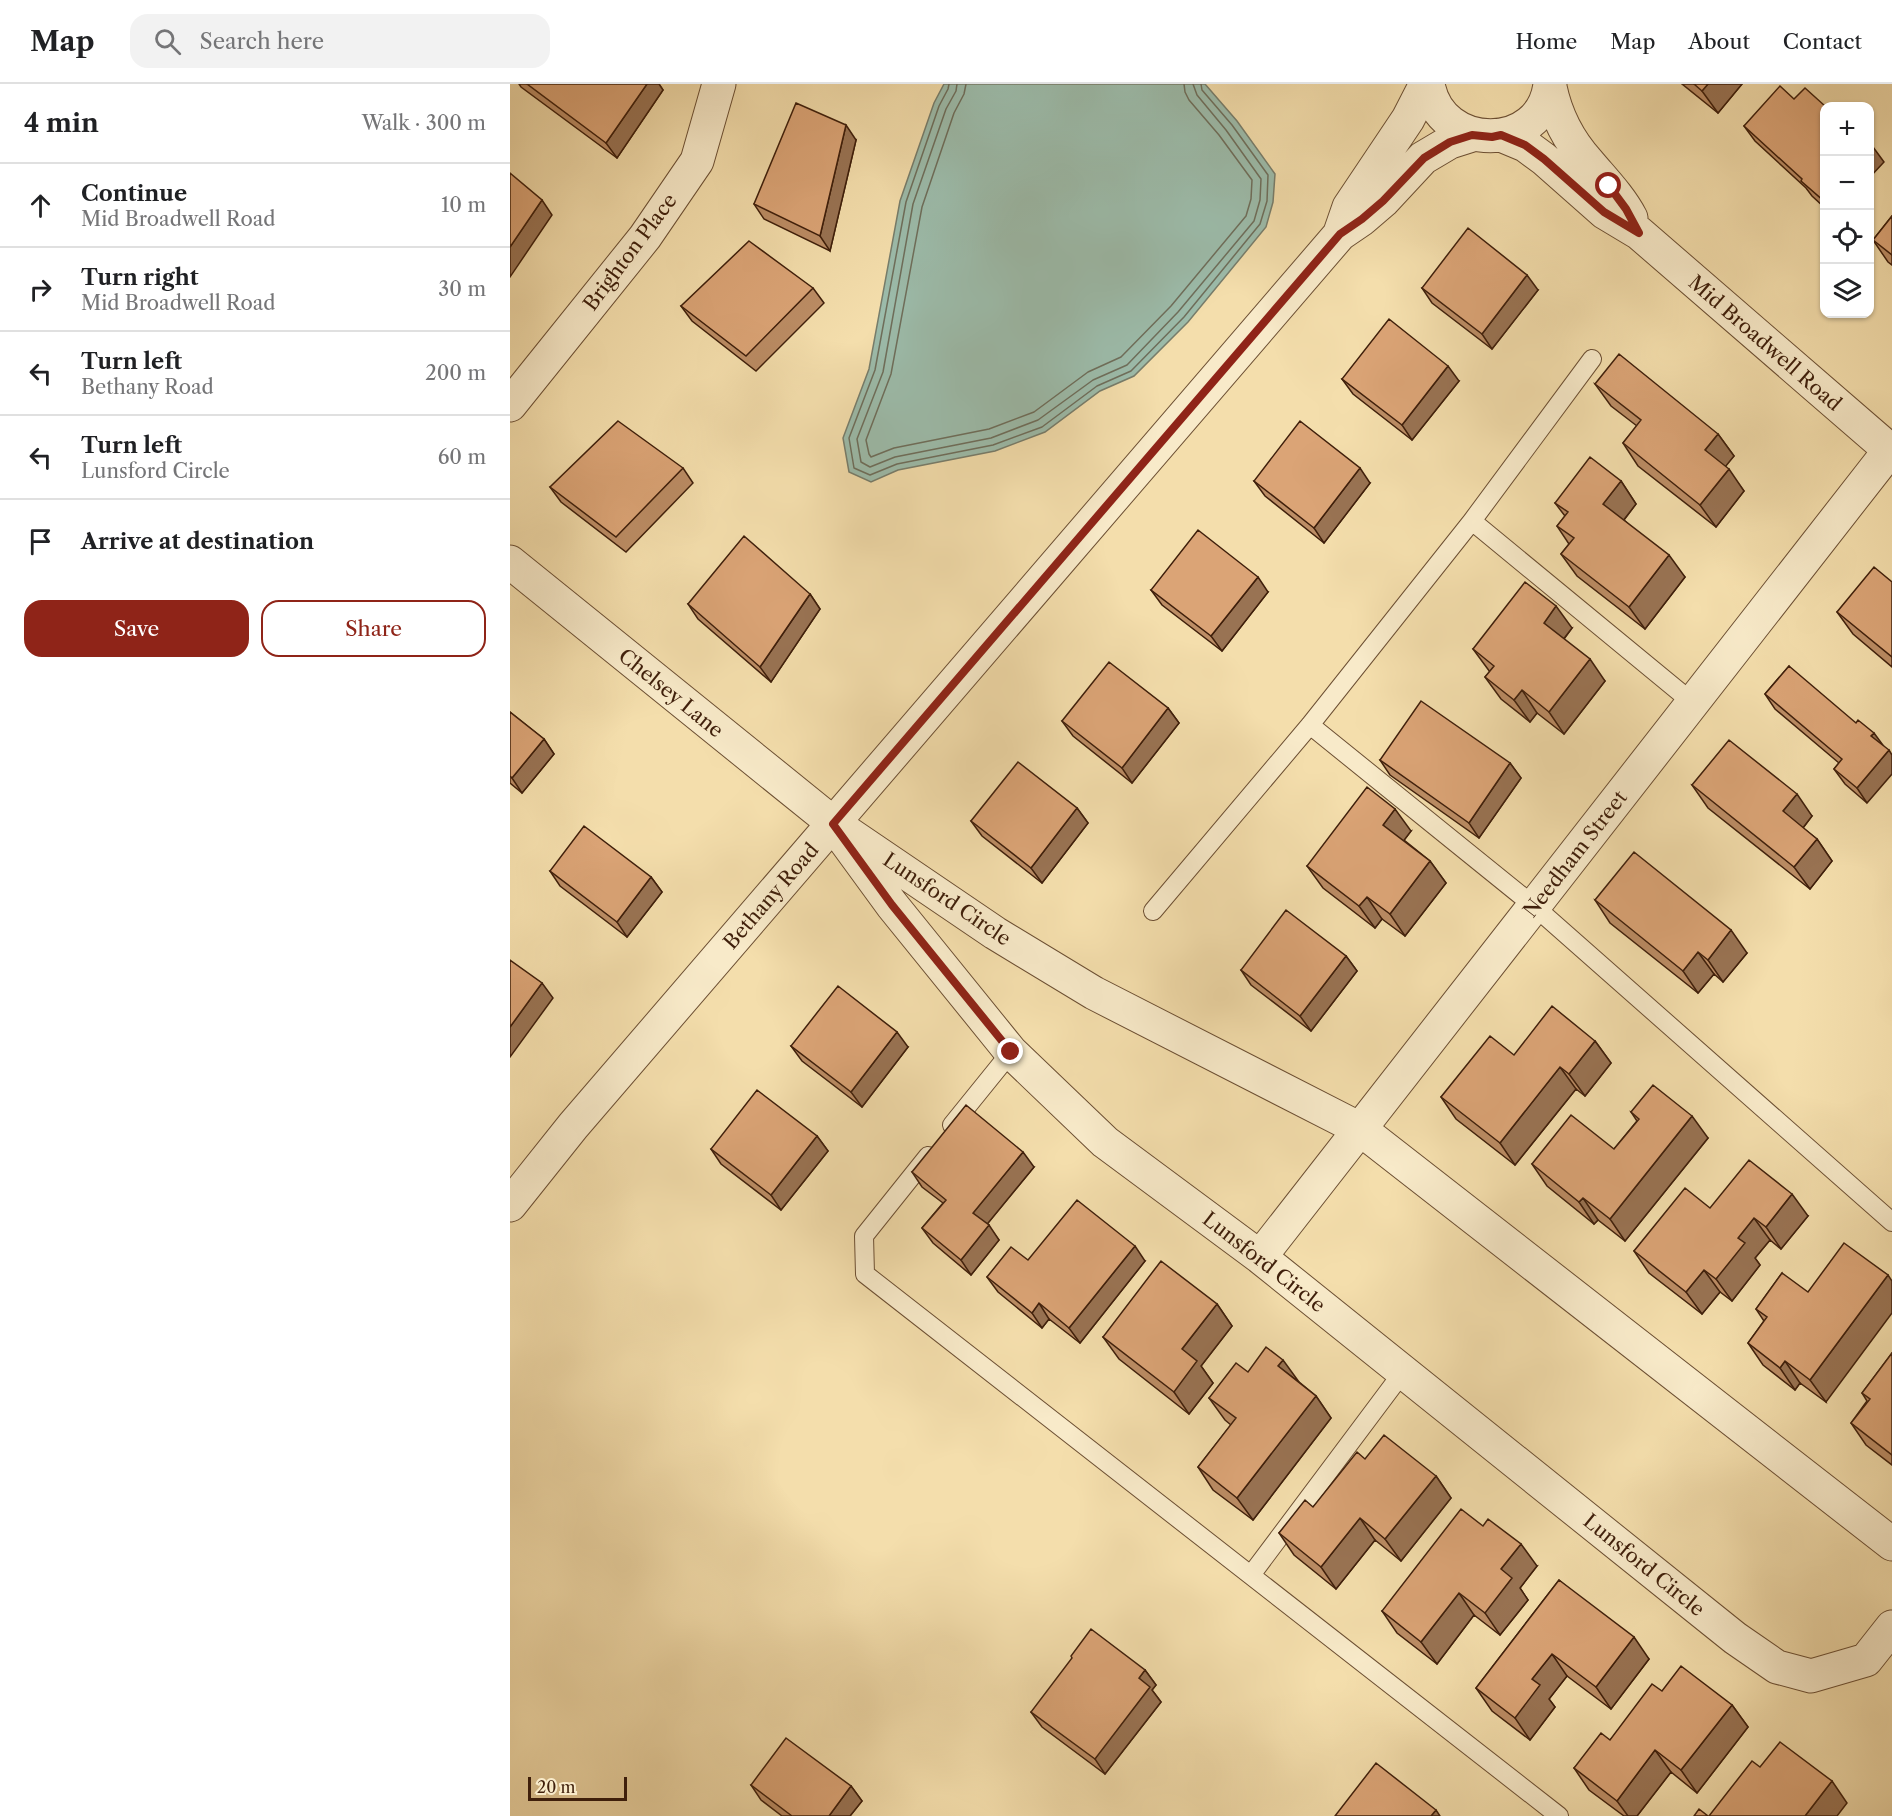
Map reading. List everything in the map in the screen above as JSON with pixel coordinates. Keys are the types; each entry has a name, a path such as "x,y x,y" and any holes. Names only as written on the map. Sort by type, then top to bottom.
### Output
{"street":[{"name":"Brighton Place","path":"510,405 645,237 697,161 719,84"},
{"name":"Mid Broadwell Road","path":"1427,84 1439,112 1454,126 1531,150 1544,159 1604,212 1639,233 1891,451"},
{"name":"Bethany Road","path":"1340,234 1349,207 1408,119 1427,84"},
{"name":"Mid Broadwell Road","path":"1550,86 1554,108 1568,135 1626,209 1639,233"},
{"name":"Bethany Road","path":"510,1205 573,1126 1340,234 1383,201 1424,158 1450,142 1513,132 1530,122 1543,106 1550,86"},
{"name":"Needham Street","path":"1260,1257 1891,451"},
{"name":"Chelsey Lane","path":"510,562 833,824"},
{"name":"Lunsford Circle","path":"833,824 892,905 1011,1052 1105,1142 1260,1257 1735,1638 1777,1667 1811,1676 1866,1660 1892,1627"},
{"name":"Lunsford Circle","path":"833,824 995,933 1094,993 1360,1129 1892,1545"}],"lane":[{"path":"1153,911 1310,725 1472,521 1592,359"},
{"path":"1472,521 1693,703"},
{"path":"1310,725 1534,906 1892,1222"},
{"path":"1011,1052 864,1236 865,1274 1559,1816"},
{"path":"1251,1575 1403,1372"}],"water":[{"path":"944,84 1205,84 1237,121 1275,174 1273,202 1266,227 1188,322 1134,376 1100,391 1045,432 995,451 898,470 871,482 849,472 843,438 869,369 900,201 934,103"}],"building":[{"path":"527,84 647,84 606,143"},
{"path":"1694,84 1708,84 1702,91"},
{"path":"1780,86 1794,99 1805,88 1821,102 1820,198 1801,181 1802,179 1744,126"},
{"path":"796,103 846,125 820,236 754,204"},
{"path":"510,173 542,200 510,247"},
{"path":"1892,216 1892,255 1874,239"},
{"path":"1468,228 1527,275 1482,334 1422,288"},
{"path":"749,241 813,288 746,356 681,306"},
{"path":"1389,319 1448,366 1402,425 1342,379"},
{"path":"1619,354 1718,434 1705,450 1729,469 1700,505 1623,443 1641,420 1595,384"},
{"path":"618,421 683,468 616,537 550,487"},
{"path":"1300,421 1360,468 1314,528 1254,481"},
{"path":"1590,457 1621,481 1603,504 1669,555 1629,607 1561,554 1574,538 1557,526 1568,512 1555,503"},
{"path":"1198,530 1258,577 1211,636 1151,590"},
{"path":"744,536 810,594 760,667 688,604"},
{"path":"1874,567 1892,582 1892,657 1837,612"},
{"path":"1525,582 1556,606 1544,623 1590,659 1549,712 1522,690 1514,700 1485,677 1494,666 1473,649"},
{"path":"1109,662 1168,708 1122,768 1062,721"},
{"path":"1789,666 1856,723 1858,720 1874,733 1871,736 1889,750 1857,788 1834,769 1842,759 1765,694"},
{"path":"1421,701 1510,763 1469,823 1380,760"},
{"path":"510,712 544,739 512,778 510,776"},
{"path":"1729,740 1797,794 1783,811 1817,839 1794,867 1692,785"},
{"path":"1018,762 1077,808 1031,868 971,821"},
{"path":"1367,787 1395,809 1383,825 1430,861 1390,914 1367,897 1359,906 1307,866"},
{"path":"584,826 651,877 617,922 550,871"},
{"path":"1634,852 1731,930 1708,960 1698,952 1683,971 1595,900"},
{"path":"1286,910 1346,956 1300,1016 1241,970"},
{"path":"510,960 542,983 510,1027"},
{"path":"838,986 897,1032 851,1092 791,1046"},
{"path":"1552,1006 1595,1041 1569,1074 1560,1067 1500,1143 1441,1097 1490,1036 1514,1055"},
{"path":"1653,1085 1692,1116 1610,1219 1583,1198 1579,1202 1532,1164 1571,1115 1614,1149 1639,1119 1631,1112"},
{"path":"757,1090 817,1136 771,1195 711,1149"},
{"path":"966,1105 1023,1152 973,1213 989,1225 961,1260 922,1228 946,1200 912,1172"},
{"path":"1749,1160 1792,1194 1766,1227 1754,1218 1738,1238 1745,1243 1716,1279 1704,1270 1686,1292 1634,1251 1685,1188 1710,1208"},
{"path":"1077,1200 1135,1246 1069,1328 1039,1303 1032,1313 987,1277 1011,1247 1028,1260"},
{"path":"1844,1243 1888,1275 1810,1380 1785,1361 1780,1368 1748,1343 1767,1317 1756,1309 1782,1273 1808,1292"},
{"path":"1161,1261 1217,1304 1182,1349 1197,1361 1174,1392 1103,1337"},
{"path":"1266,1347 1283,1360 1278,1366 1316,1396 1237,1498 1198,1467 1236,1418 1209,1398 1236,1363 1248,1372"},
{"path":"1892,1353 1892,1455 1851,1423 1870,1399 1862,1393"},
{"path":"1384,1435 1436,1476 1385,1539 1360,1518 1321,1567 1279,1533 1305,1500 1313,1507 1357,1452 1365,1459"},
{"path":"1461,1509 1483,1526 1488,1519 1521,1544 1501,1569 1512,1578 1485,1613 1459,1593 1421,1642 1382,1611"},
{"path":"1559,1580 1634,1637 1596,1687 1552,1654 1532,1679 1540,1685 1515,1718 1476,1688"},
{"path":"1091,1629 1145,1670 1139,1678 1150,1687 1095,1759 1031,1712"},
{"path":"1681,1666 1732,1705 1681,1770 1655,1750 1617,1801 1574,1768 1601,1733 1610,1740 1652,1684 1662,1691"},
{"path":"786,1738 851,1786 829,1816 792,1816 751,1785"},
{"path":"1780,1742 1832,1781 1805,1816 1709,1816 1752,1761 1760,1767"},
{"path":"1376,1763 1436,1810 1431,1816 1335,1816"},
{"path":"1699,1809 1708,1816 1694,1816"}],"route":[{"path":"1011,1052 892,905 833,824 1340,234 1383,201 1424,158 1450,142 1472,135 1492,137 1501,135 1525,145 1604,212 1639,233 1626,209 1609,186"}]}
